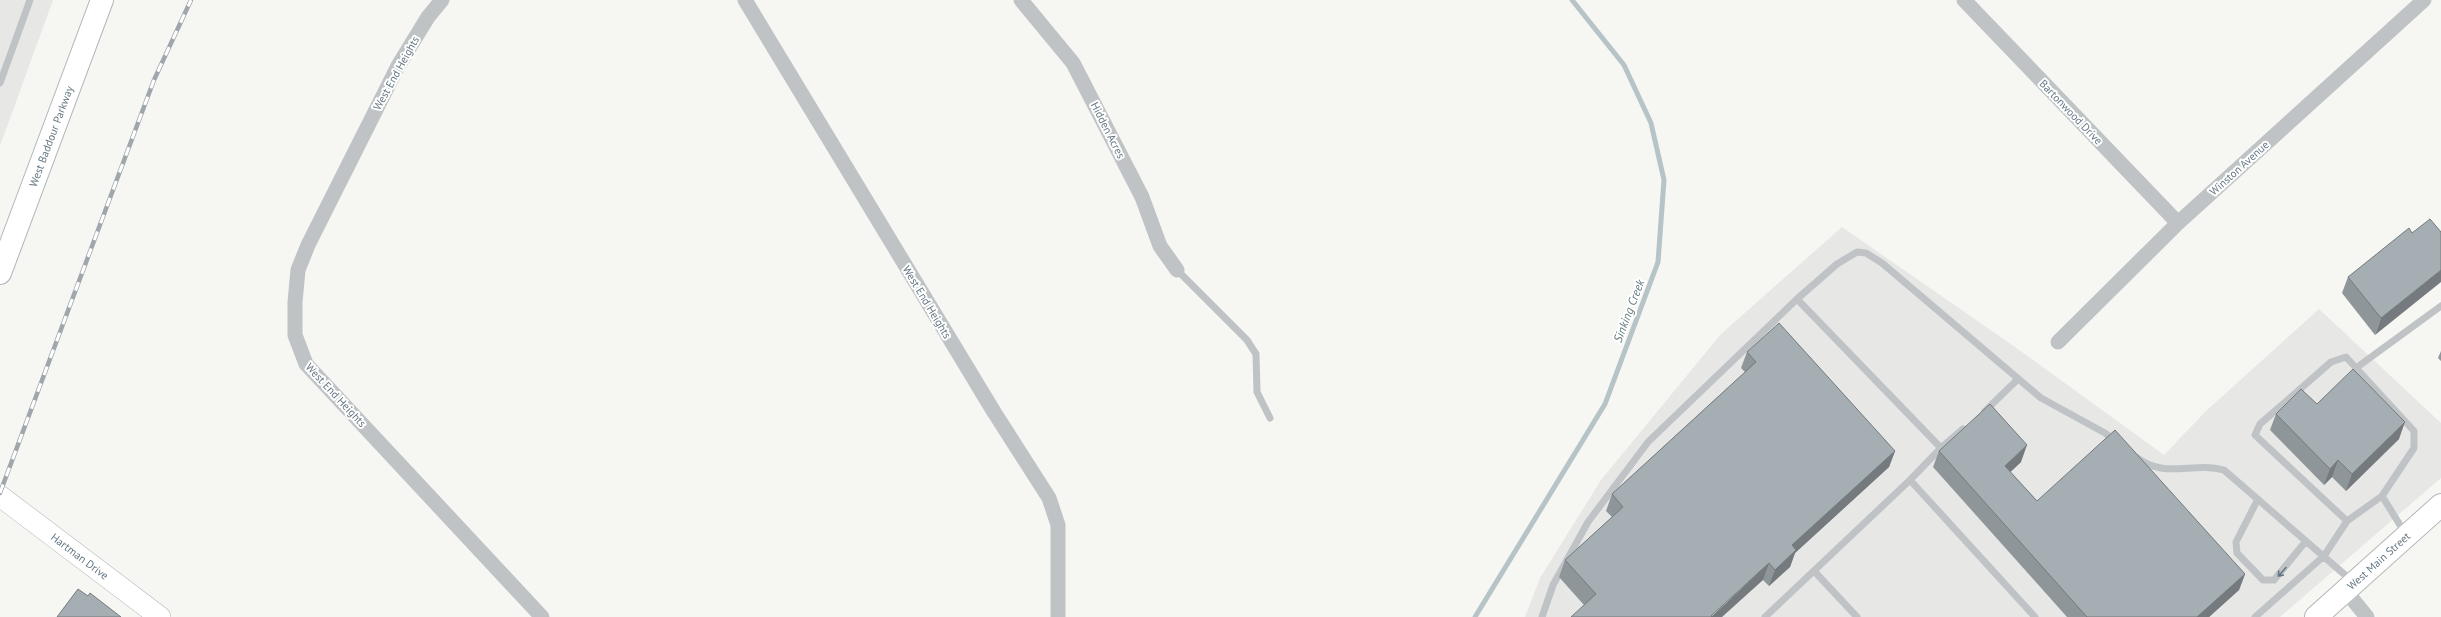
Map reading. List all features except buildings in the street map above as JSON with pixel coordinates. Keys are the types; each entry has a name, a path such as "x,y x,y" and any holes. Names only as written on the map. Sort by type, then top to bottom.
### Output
{"main road":[{"name":"West Baddour Parkway","path":"0,273 102,0"},
{"name":"Hartman Drive","path":"0,496 160,617"},
{"name":"West Main Street","path":"2316,617 2441,505"}],"street":[{"name":"West End Heights","path":"442,0 428,17 398,66 308,245 298,270 294,335 306,364 542,617"},
{"name":"West End Heights","path":"745,0 990,406 1049,498 1058,525 1058,617"},
{"name":"Hidden Acres","path":"1021,0 1073,63 1142,197 1160,246 1177,270"},
{"name":"Bartonwood Drive","path":"1964,0 2178,223"},
{"name":"Winston Avenue","path":"2058,342 2178,223 2424,0"},
{"path":"2349,586 2367,617"}],"lane":[{"path":"0,83 30,0"},
{"path":"1542,617 1553,585 1588,522 1648,442 1797,299 1837,264 1857,252 1866,253 1882,263 2046,402 2105,433 2138,458 2158,468 2172,470 2208,466 2224,470 2324,556 2349,586"},
{"path":"1177,270 1247,340 1256,354 1257,392 1270,418"},
{"path":"1797,299 1942,448"},
{"path":"2356,368 2441,306"},
{"path":"2254,617 2324,556 2347,521 2382,496 2414,448 2414,431 2346,357 2331,362 2260,424 2255,435 2347,521"},
{"path":"1979,417 2018,379"},
{"path":"1765,617 1814,572 1942,448 1968,426"},
{"path":"1910,480 2031,616"},
{"path":"2382,496 2406,535"},
{"path":"2258,499 2236,542 2237,553 2263,580 2274,580 2306,541"},
{"path":"1814,572 1857,617"}],"shaded area":[{"path":"0,0 53,0 0,146"},
{"path":"1842,227 2015,347 2164,455 2206,411 2319,309 2441,423 2441,478 2280,617 1525,617 1540,578 1601,480 1721,334"}],"waterway":[{"name":"Sinking Creek","path":"1475,617 1605,404 1658,262 1664,180 1651,123 1624,65 1572,0"}],"railway":[{"path":"0,493 154,80 191,0"}]}
